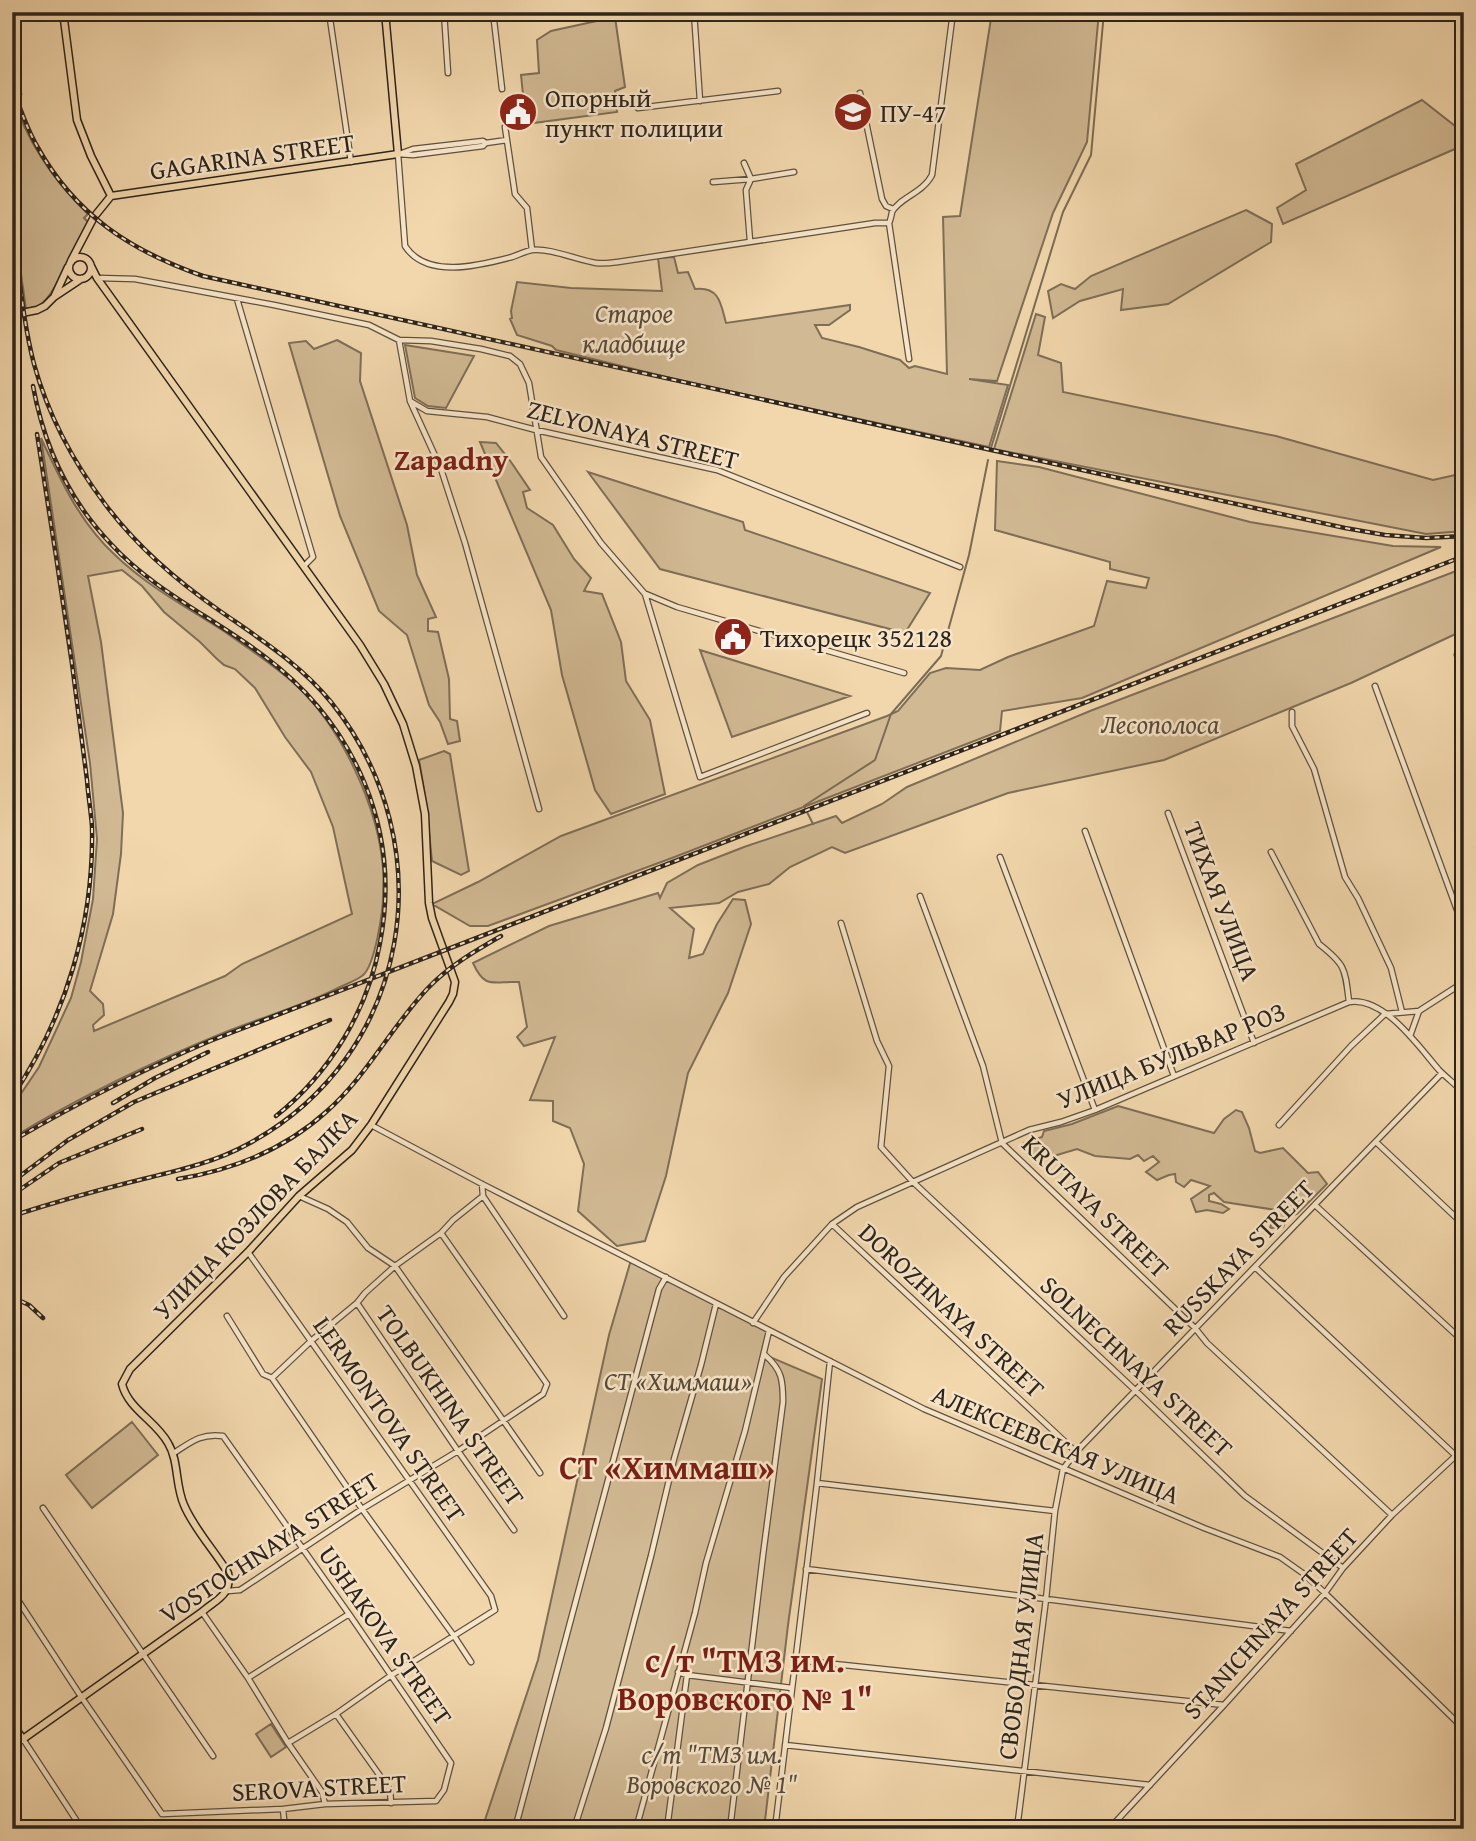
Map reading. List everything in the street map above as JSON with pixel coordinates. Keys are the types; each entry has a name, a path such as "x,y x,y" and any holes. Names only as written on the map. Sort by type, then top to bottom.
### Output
{"main road":[{"path":"54,297 94,217 111,196 77,120 64,12"},
{"path":"385,12 398,154"},
{"name":"GAGARINA STREET","path":"111,196 398,154"},
{"path":"12,315 45,306 90,272 82,242"},
{"path":"70,262 81,257 87,259 97,278 303,567"},
{"path":"70,262 71,274 75,278 97,278"},
{"name":"УЛИЦА КОЗЛОВА БАЛКА","path":"174,1453 167,1440 127,1398 121,1384 130,1369 248,1252 299,1196 352,1150 371,1125 453,994 455,982 432,918 425,814 416,766 403,724 360,645 303,567"},
{"path":"174,1453 178,1488 185,1507 228,1573 228,1591"},
{"name":"VOSTOCHNAYA STREET","path":"23,1739 228,1591"},
{"path":"12,1724 23,1739"}],"street":[{"path":"329,12 352,162"},
{"path":"444,12 448,73"},
{"path":"493,12 502,89"},
{"path":"694,12 699,101"},
{"path":"909,359 889,223 893,209 922,188 932,175 953,12"},
{"path":"638,108 778,91"},
{"path":"860,93 883,200 886,206 893,209"},
{"path":"505,127 515,194 527,208 532,250"},
{"name":"GAGARINA STREET","path":"398,154 413,149 507,140"},
{"path":"398,154 405,246 419,259 433,265 468,267 532,250 600,264 889,223"},
{"path":"744,163 751,179 746,190 750,241"},
{"path":"713,182 794,172"},
{"path":"97,278 135,279 237,299 369,326 399,340 431,341 481,349 510,356 520,364 529,383 541,457 601,543 645,594 700,777 867,713"},
{"path":"237,299 313,557 303,567"},
{"path":"399,340 410,401 441,469 465,543 539,809"},
{"name":"ZELYONAYA STREET","path":"410,401 427,411 487,417 717,470 960,567"},
{"path":"645,594 677,607 904,673"},
{"path":"1457,655 1464,673"},
{"path":"1375,686 1464,929"},
{"path":"1292,712 1292,726 1314,769 1345,877 1359,898 1391,968 1402,1012"},
{"path":"12,812 15,820"},
{"name":"ТИХАЯ УЛИЦА","path":"1168,813 1254,1043"},
{"path":"1085,831 1174,1076"},
{"path":"1271,852 1319,944 1332,954 1345,970 1352,1001 1381,1009 1464,1093"},
{"path":"1000,857 1095,1110"},
{"path":"920,896 983,1066 1002,1143"},
{"name":"SOLNECHNAYA STREET","path":"841,923 877,1041 889,1066 881,1147 912,1181 1245,1496 1343,1569"},
{"path":"1279,1125 1385,1014 1419,1011 1464,982"},
{"name":"УЛИЦА БУЛЬВАР РОЗ","path":"1002,1143 1029,1130 1095,1110 1352,1001"},
{"path":"1410,1036 1419,1011"},
{"name":"RUSSKAYA STREET","path":"1063,1469 1076,1452 1442,1073"},
{"name":"АЛЕКСЕЕВСКАЯ УЛИЦА","path":"371,1125 923,1409 1204,1528 1280,1557 1325,1593 1464,1729"},
{"path":"1376,1142 1464,1225"},
{"name":"KRUTAYA STREET","path":"753,1323 785,1277 832,1224 857,1207 1002,1143 1195,1328 1206,1343 1392,1515"},
{"path":"482,1184 482,1196 564,1316"},
{"path":"299,1196 328,1209 346,1222 368,1248 395,1266 540,1473"},
{"path":"272,1378 395,1266 441,1233 482,1196"},
{"path":"1315,1205 1464,1342"},
{"name":"DOROZHNAYA STREET","path":"832,1224 1076,1452"},
{"name":"VOSTOCHNAYA STREET","path":"228,1591 240,1590 543,1394 547,1384 441,1233"},
{"name":"LERMONTOVA STREET","path":"248,1252 491,1596 495,1610 454,1636"},
{"path":"1255,1267 1456,1456"},
{"path":"515,1829 659,1289 666,1277"},
{"name":"TOLBUKHINA STREET","path":"357,1303 514,1530"},
{"path":"574,1829 606,1728 716,1304"},
{"path":"226,1316 263,1374 272,1378 471,1662"},
{"path":"636,1829 706,1563 745,1431 769,1331"},
{"path":"730,1829 783,1402 783,1382 776,1365 765,1355"},
{"path":"775,1829 830,1361"},
{"name":"USHAKOVA STREET","path":"174,1453 195,1439 211,1434 223,1436 451,1763"},
{"name":"STANICHNAYA STREET","path":"1109,1829 1291,1631 1392,1515 1464,1448"},
{"name":"СВОБОДНАЯ УЛИЦА","path":"1017,1829 1055,1511 1063,1469"},
{"path":"817,1483 1055,1511"},
{"path":"43,1508 213,1756"},
{"path":"806,1569 1291,1631"},
{"path":"12,1591 82,1698"},
{"path":"202,1612 322,1792 325,1804"},
{"path":"248,1678 349,1614"},
{"path":"288,1743 454,1636"},
{"path":"796,1660 1224,1705"},
{"path":"678,1672 792,1688"},
{"path":"667,1829 687,1675"},
{"name":"SEROVA STREET","path":"82,1698 162,1814 283,1809 325,1804 436,1801 444,1790 451,1763"},
{"path":"336,1714 390,1790 391,1803"},
{"path":"23,1739 82,1829"},
{"name":"VOSTOCHNAYA STREET","path":"12,1746 23,1739"},
{"path":"785,1745 1150,1785"},
{"path":"283,1809 285,1829"}],"green space":[{"name":"Старое кладбище","path":"992,12 1099,12 1087,142 1053,213 997,381 969,379 1008,385 989,447 683,381 556,350 552,346 517,335 510,319 517,282 571,288 662,291 658,258 674,257 678,273 688,272 695,289 710,291 718,298 726,323 850,305 850,310 829,325 815,325 822,338 900,360 909,368 915,366 947,374 943,217 960,216"},
{"path":"615,17 625,87 615,91 617,112 526,124 521,75 539,73 537,40 551,31"},
{"path":"12,94 25,128 42,159 63,188 88,214 84,218 88,222 51,293 37,307 26,309 12,211"},
{"path":"1422,100 1459,129 1464,127 1464,145 1283,224 1277,208 1306,190 1296,164"},
{"path":"1246,210 1272,224 1271,242 1168,304 1121,310 1123,289 1080,301 1053,318 1048,291 1061,284 1075,289 1091,276"},
{"path":"1036,314 1045,317 1038,355 1061,363 1063,392 1276,436 1433,480 1464,473 1464,531 1426,534 994,449"},
{"path":"337,340 361,353 360,381 407,525 417,575 436,617 428,619 428,631 438,632 449,679 450,719 457,721 460,741 448,744 440,722 429,705 407,635 379,611 340,516 289,343 306,341 314,349"},
{"path":"405,345 474,356 446,408 428,406 415,398"},
{"path":"41,438 81,515 115,555 154,587 281,672 314,704 329,724 355,770 374,820 383,868 383,895 380,925 371,962 367,971 359,978 311,1000 173,1054 64,1108 12,1138 12,1107 39,1067 71,998 81,962 93,899 97,839 90,763","holes":["122,570 142,586 164,612 224,665 235,669 255,688 285,737 311,772 333,827 352,914 242,964 225,976 94,1031 93,1025 104,1015 103,1004 90,991 113,914 123,813 101,642 88,576"]},
{"path":"480,442 496,443 511,462 530,490 523,492 527,508 553,525 574,559 591,578 584,591 602,594 621,642 626,681 650,720 665,794 611,814 595,790 562,675 551,610"},
{"path":"997,461 1039,467 1250,522 1393,546 1441,547 1082,698 1002,711 1000,731 488,926 470,926 432,904 561,836 898,711 930,673 946,668 980,670 1094,626 1107,581 1146,588 1149,578 1110,569 1110,562 995,530"},
{"path":"588,472 743,522 745,530 930,593 905,633 660,569"},
{"name":"Лесополоса","path":"1464,568 1464,630 1351,683 1164,760 1008,793 845,853 832,847 790,867 769,884 738,892 719,903 670,908 694,929 689,958 703,954 733,899 745,900 751,924 728,993 688,1073 666,1176 645,1241 617,1246 578,1211 584,1164 570,1128 553,1121 553,1101 530,1100 555,1037 524,1046 517,1037 527,1027 519,982 486,981 473,963 549,926 658,893 660,898 667,883 698,865 836,816 842,823 882,804 907,787 1090,711"},
{"path":"700,650 850,696 732,737"},
{"path":"444,751 450,754 469,871 461,875 432,861 419,760"},
{"path":"1118,1106 1214,1133 1224,1119 1236,1110 1242,1112 1255,1151 1260,1153 1283,1148 1308,1173 1318,1172 1327,1184 1297,1214 1288,1217 1283,1227 1270,1228 1276,1210 1224,1202 1214,1193 1209,1195 1209,1201 1229,1209 1223,1213 1207,1210 1196,1212 1191,1199 1210,1186 1191,1180 1184,1187 1176,1182 1175,1174 1157,1180 1146,1172 1159,1162 1153,1156 1144,1161 1138,1155 1130,1159 1095,1156 1077,1149 1057,1155 1028,1156 1024,1143 1042,1137 1044,1131 1072,1124"},
{"path":"631,1260 769,1331 765,1355 822,1379 788,1625 764,1829 482,1829 538,1660 609,1335"},
{"path":"132,1422 158,1455 92,1508 66,1475"},
{"path":"271,1724 286,1747 271,1757 256,1734"}],"waterway":[{"path":"991,448 1063,212 1091,155 1104,12"},
{"path":"813,824 804,806 875,760 891,714 941,656 969,555 988,460"}],"railway":[{"path":"12,67 20,94"},
{"path":"12,87 37,146 52,170 87,211 107,228 152,255 203,276 1345,528 1426,538 1464,536"},
{"path":"12,222 34,364 54,420 73,455 117,520 144,549 188,588 293,664 331,702 367,758 390,819 399,881 394,944 377,1003 346,1058 303,1106 248,1144 220,1157 12,1216"},
{"path":"33,386 44,430 60,471 96,527 146,576 245,642 296,683 324,714 346,747 364,783 377,820 384,860 385,901 380,943 366,992 356,1016 329,1060 313,1080 276,1116"},
{"path":"12,1097 48,1035 62,1002 82,934 91,863 92,827 87,780 37,434"},
{"path":"12,1141 110,1088 210,1041 1464,556"},
{"path":"178,1179 238,1164 275,1147 310,1125 341,1098 436,980 472,953 501,936"},
{"path":"12,1182 68,1140 134,1102 330,1020"},
{"path":"113,1103 155,1078 208,1052"},
{"path":"12,1195 59,1163 142,1129"},
{"path":"12,1297 29,1305 43,1318"}],"place":[{"name":"Опорный пункт полиции","path":"518,112"},
{"name":"ПУ-47","path":"853,112"},
{"name":"Тихорецк 352128","path":"733,637"}],"district":[{"name":"Zapadny","path":"451,459"},
{"name":"СТ «Химмаш»","path":"667,1467"},
{"name":"с/т \"ТМЗ им. Воровского № 1\"","path":"745,1679"}]}
